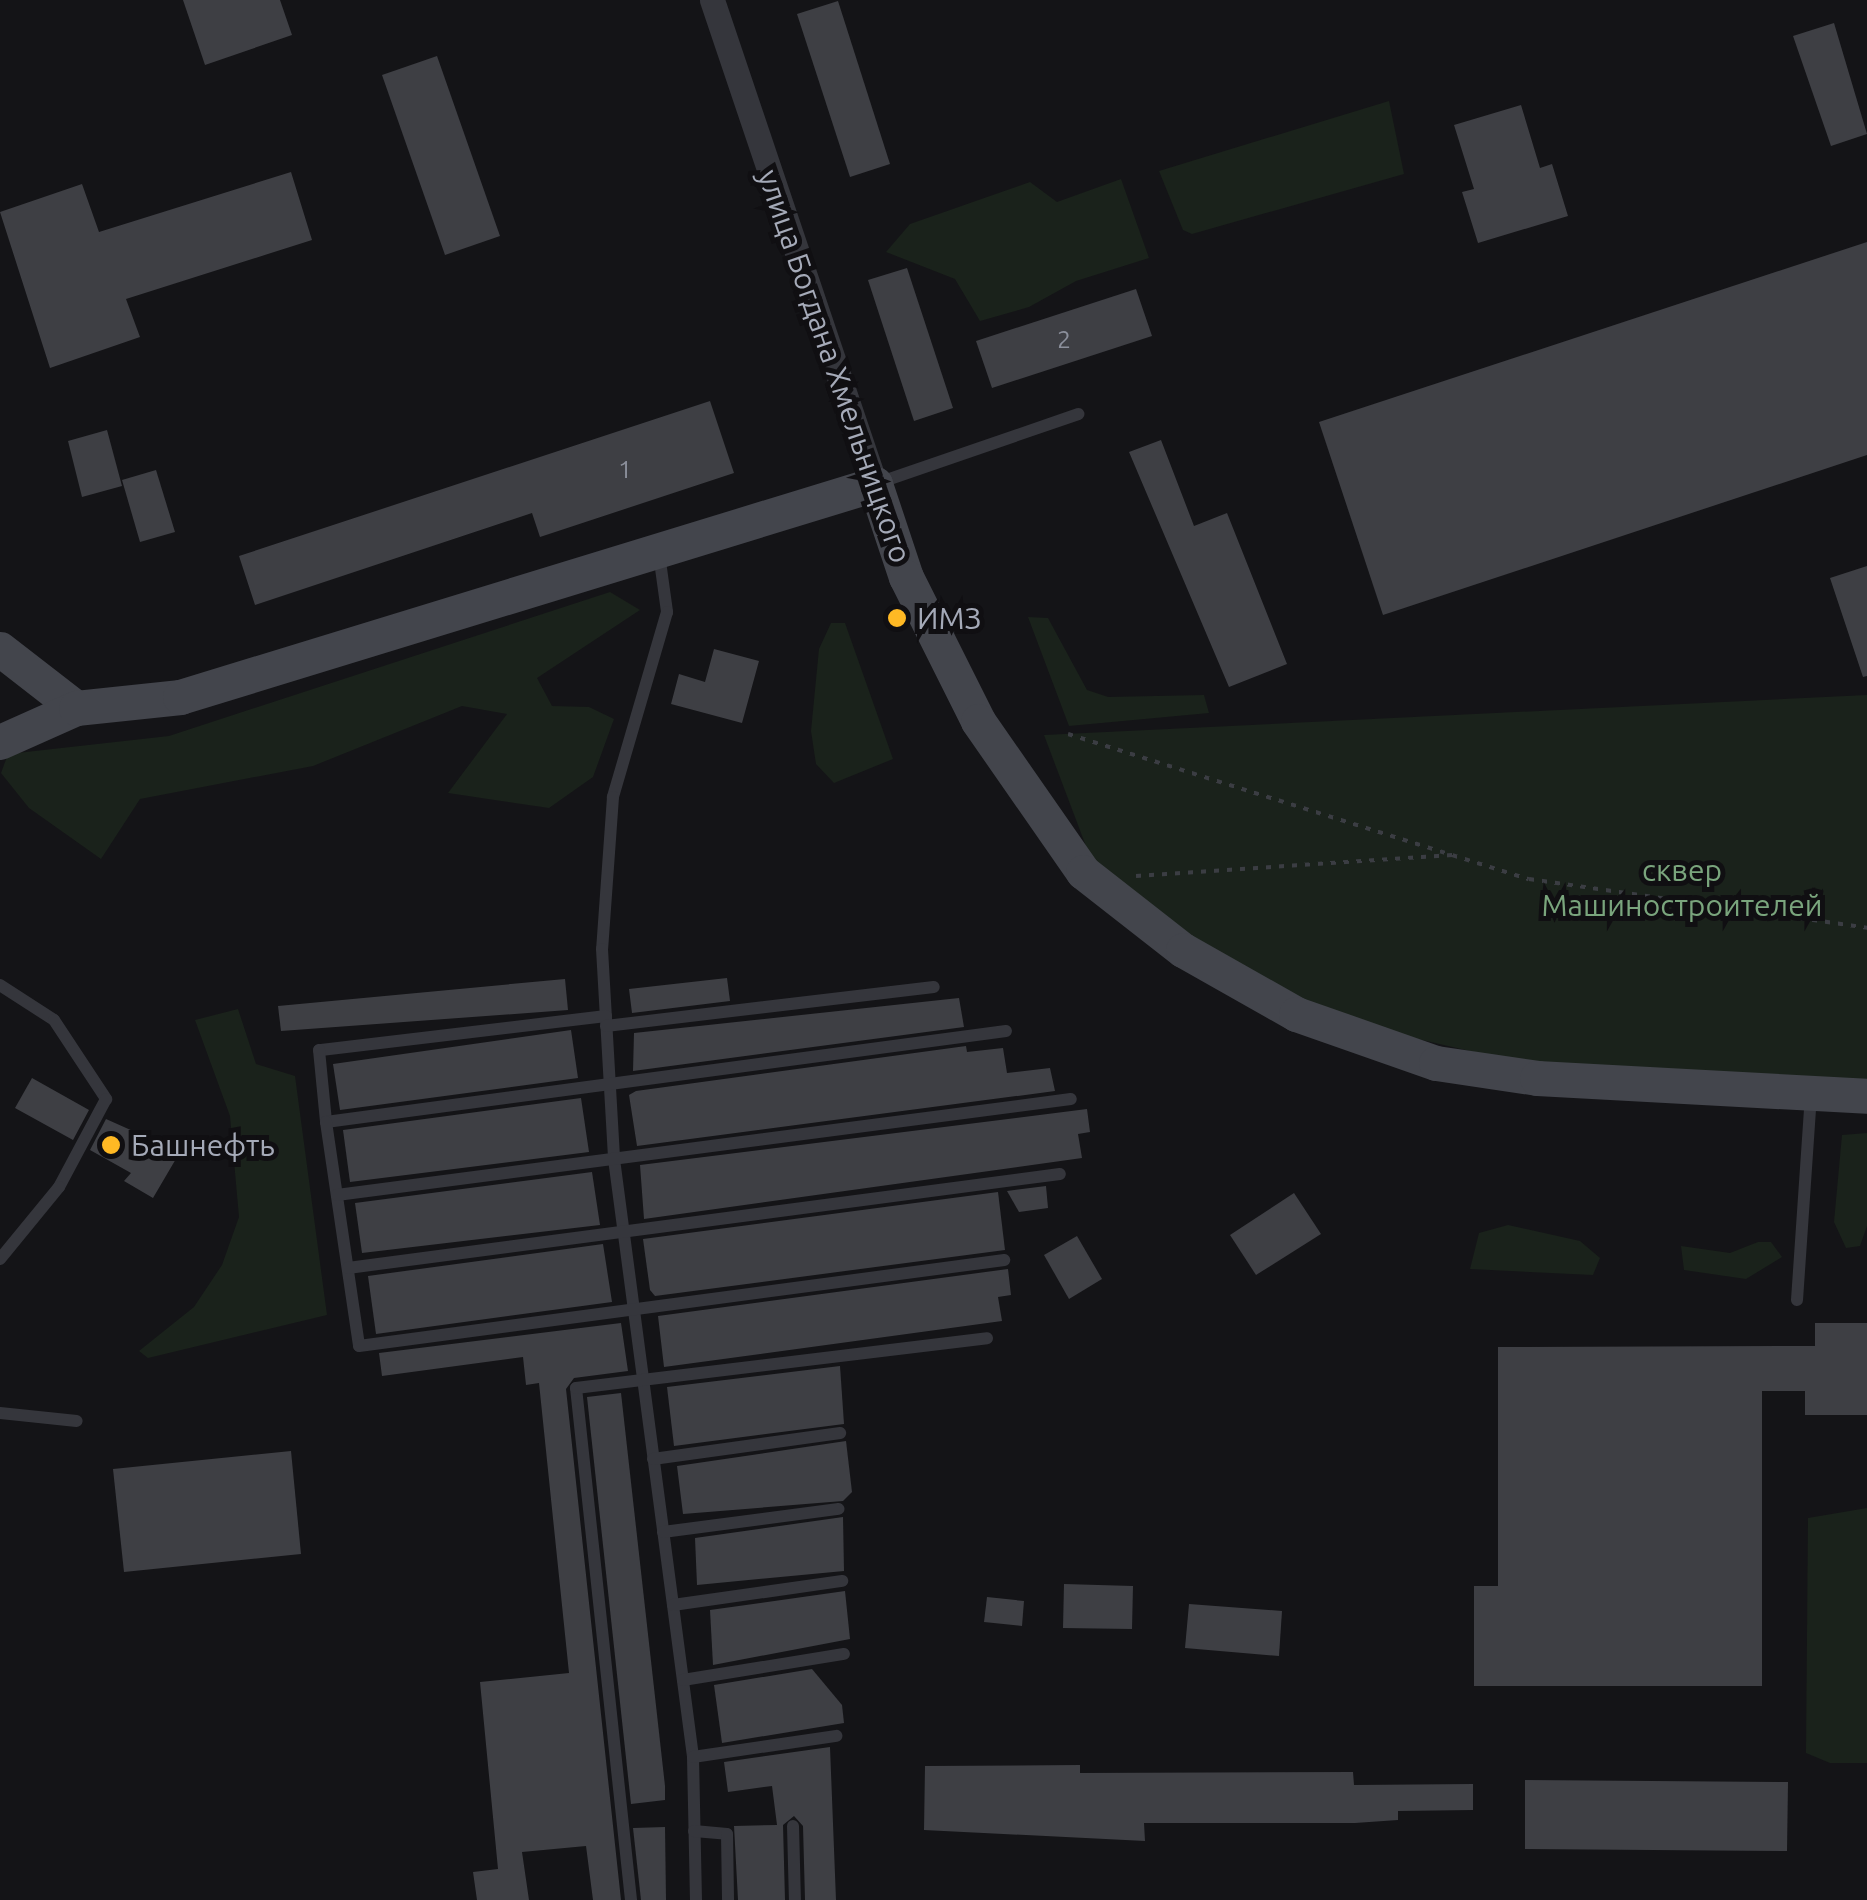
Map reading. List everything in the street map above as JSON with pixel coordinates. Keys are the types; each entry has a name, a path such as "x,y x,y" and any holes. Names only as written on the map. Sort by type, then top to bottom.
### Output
{"main road":[{"path":"0,742 76,708 180,698 659,554 876,484"},
{"name":"улица Богдана Хмельницкого","path":"876,484 906,577 978,722 1082,872 1183,950 1296,1014 1436,1063 1537,1078 1867,1096"},
{"path":"0,649 76,708"}],"street":[{"name":"улица Богдана Хмельницкого","path":"712,0 876,484"}],"lane":[{"path":"876,484 1078,414"},
{"path":"659,554 667,612 612,797 606,1021 614,1159 693,1757 696,1900"},
{"path":"0,986 54,1020 106,1099 59,1187 0,1258"},
{"path":"934,987 318,1050 360,1346 1004,1260"},
{"path":"326,1122 1006,1031"},
{"path":"1798,1300 1811,1093"},
{"path":"337,1196 1071,1099"},
{"path":"348,1268 1060,1174"},
{"path":"631,1900 576,1388 987,1338"},
{"path":"0,1412 77,1422"},
{"path":"653,1459 840,1433"},
{"path":"663,1532 838,1509"},
{"path":"672,1606 842,1581"},
{"path":"683,1680 844,1654"},
{"path":"693,1757 836,1736"},
{"path":"793,1826 795,1900"},
{"path":"694,1832 727,1834 728,1900"}],"path":[{"path":"1068,734 1529,878 1867,928"},
{"path":"1123,878 1461,855"}],"green space":[{"path":"1389,101 1404,174 1192,234 1183,230 1159,171"},
{"path":"1121,179 1149,258 1076,281 1029,307 980,321 955,279 886,252 910,224 1030,182 1057,202"},
{"path":"610,592 640,610 537,678 552,706 589,707 614,719 593,777 549,808 448,793 507,714 462,706 313,766 140,799 101,859 29,808 1,773 8,754 169,736"},
{"path":"1028,617 1048,618 1087,690 1108,697 1204,695 1209,713 1069,726"},
{"path":"831,623 845,623 893,759 834,783 816,764 811,731 819,649"},
{"name":"сквер Машиностроителей","path":"1867,695 1867,1083 1530,1065 1353,1024 1251,979 1095,870 1044,735"},
{"path":"238,1009 256,1064 295,1076 327,1315 148,1358 139,1351 194,1307 222,1265 239,1217 230,1116 195,1020"},
{"path":"1867,1133 1867,1226 1860,1246 1846,1248 1834,1222 1842,1135"},
{"path":"1508,1225 1580,1241 1600,1258 1593,1275 1470,1269 1479,1233"},
{"path":"1758,1242 1771,1242 1782,1257 1746,1279 1684,1270 1681,1246 1730,1253"},
{"path":"1867,1508 1867,1763 1830,1763 1806,1753 1808,1518"}],"building":[{"path":"183,0 280,0 292,35 205,65"},
{"path":"838,1 890,164 850,177 797,14"},
{"path":"1834,23 1867,134 1831,146 1793,36"},
{"path":"437,56 500,236 445,255 382,75"},
{"path":"1521,105 1540,168 1552,164 1568,216 1478,243 1462,192 1474,189 1454,125"},
{"path":"291,172 312,240 126,299 140,337 50,368 0,212 82,184 99,232"},
{"path":"1867,242 1867,455 1383,615 1319,422"},
{"path":"907,268 953,408 914,421 868,280"},
{"path":"1136,289 1152,336 992,388 976,341"},
{"path":"710,401 734,473 540,537 532,513 255,605 239,556"},
{"path":"107,430 122,486 82,497 68,441"},
{"path":"1161,440 1194,526 1227,513 1287,664 1229,687 1129,452"},
{"path":"156,470 175,532 140,542 122,480"},
{"path":"1867,566 1867,676 1863,677 1830,578"},
{"path":"714,649 759,661 742,723 671,704 679,674 705,682"},
{"path":"727,978 730,1001 632,1013 629,989"},
{"path":"565,979 568,1010 281,1031 278,1006"},
{"path":"959,998 964,1027 633,1071 634,1033"},
{"path":"571,1030 578,1078 340,1110 333,1064"},
{"path":"966,1046 967,1052 1003,1048 1007,1073 1050,1068 1055,1091 637,1146 629,1095 636,1091"},
{"path":"32,1078 89,1110 73,1140 15,1108"},
{"path":"581,1098 589,1152 350,1182 343,1130"},
{"path":"1087,1109 1090,1132 1078,1134 1082,1158 644,1219 640,1165"},
{"path":"106,1119 180,1152 153,1198 124,1181 131,1173 90,1150"},
{"path":"592,1172 600,1225 362,1253 355,1203"},
{"path":"1046,1186 1048,1208 1019,1212 1007,1191"},
{"path":"998,1192 1005,1250 655,1296 650,1290 643,1239"},
{"path":"1294,1193 1321,1234 1256,1275 1230,1235"},
{"path":"1077,1236 1102,1279 1069,1299 1044,1255"},
{"path":"603,1244 612,1302 376,1334 368,1276"},
{"path":"1008,1269 1011,1295 998,1297 1002,1321 664,1367 658,1316"},
{"path":"621,1323 628,1371 574,1378 566,1389 621,1900 593,1900 586,1846 522,1852 529,1900 477,1900 473,1872 498,1869 480,1682 569,1673 539,1383 526,1385 523,1357 382,1376 379,1353"},
{"path":"1815,1323 1867,1323 1867,1415 1805,1415 1805,1391 1762,1391 1762,1686 1474,1686 1474,1586 1498,1586 1498,1347 1815,1346"},
{"path":"840,1366 844,1424 674,1446 667,1387"},
{"path":"621,1393 665,1786 665,1800 631,1804 587,1397"},
{"path":"846,1441 852,1492 843,1501 683,1514 677,1466"},
{"path":"291,1451 301,1554 124,1572 113,1469"},
{"path":"843,1517 844,1571 697,1585 695,1538"},
{"path":"1064,1584 1133,1586 1132,1629 1063,1628"},
{"path":"845,1591 850,1639 713,1665 710,1610"},
{"path":"987,1597 1024,1601 1022,1626 984,1622"},
{"path":"1189,1604 1282,1611 1279,1656 1185,1648"},
{"path":"812,1669 842,1705 844,1723 722,1743 714,1685"},
{"path":"830,1747 836,1900 805,1900 803,1826 794,1816 783,1825 785,1900 738,1900 734,1826 777,1825 772,1786 728,1792 724,1762"},
{"path":"1080,1765 1080,1773 1353,1772 1354,1785 1473,1784 1473,1810 1398,1811 1398,1820 1355,1823 1144,1823 1145,1841 924,1830 925,1766"},
{"path":"1525,1780 1788,1782 1787,1851 1525,1849"},
{"path":"665,1827 666,1900 641,1900 633,1828"}],"place":[{"name":"ИМЗ","path":"897,618"},
{"name":"Башнефть","path":"111,1145"}]}
